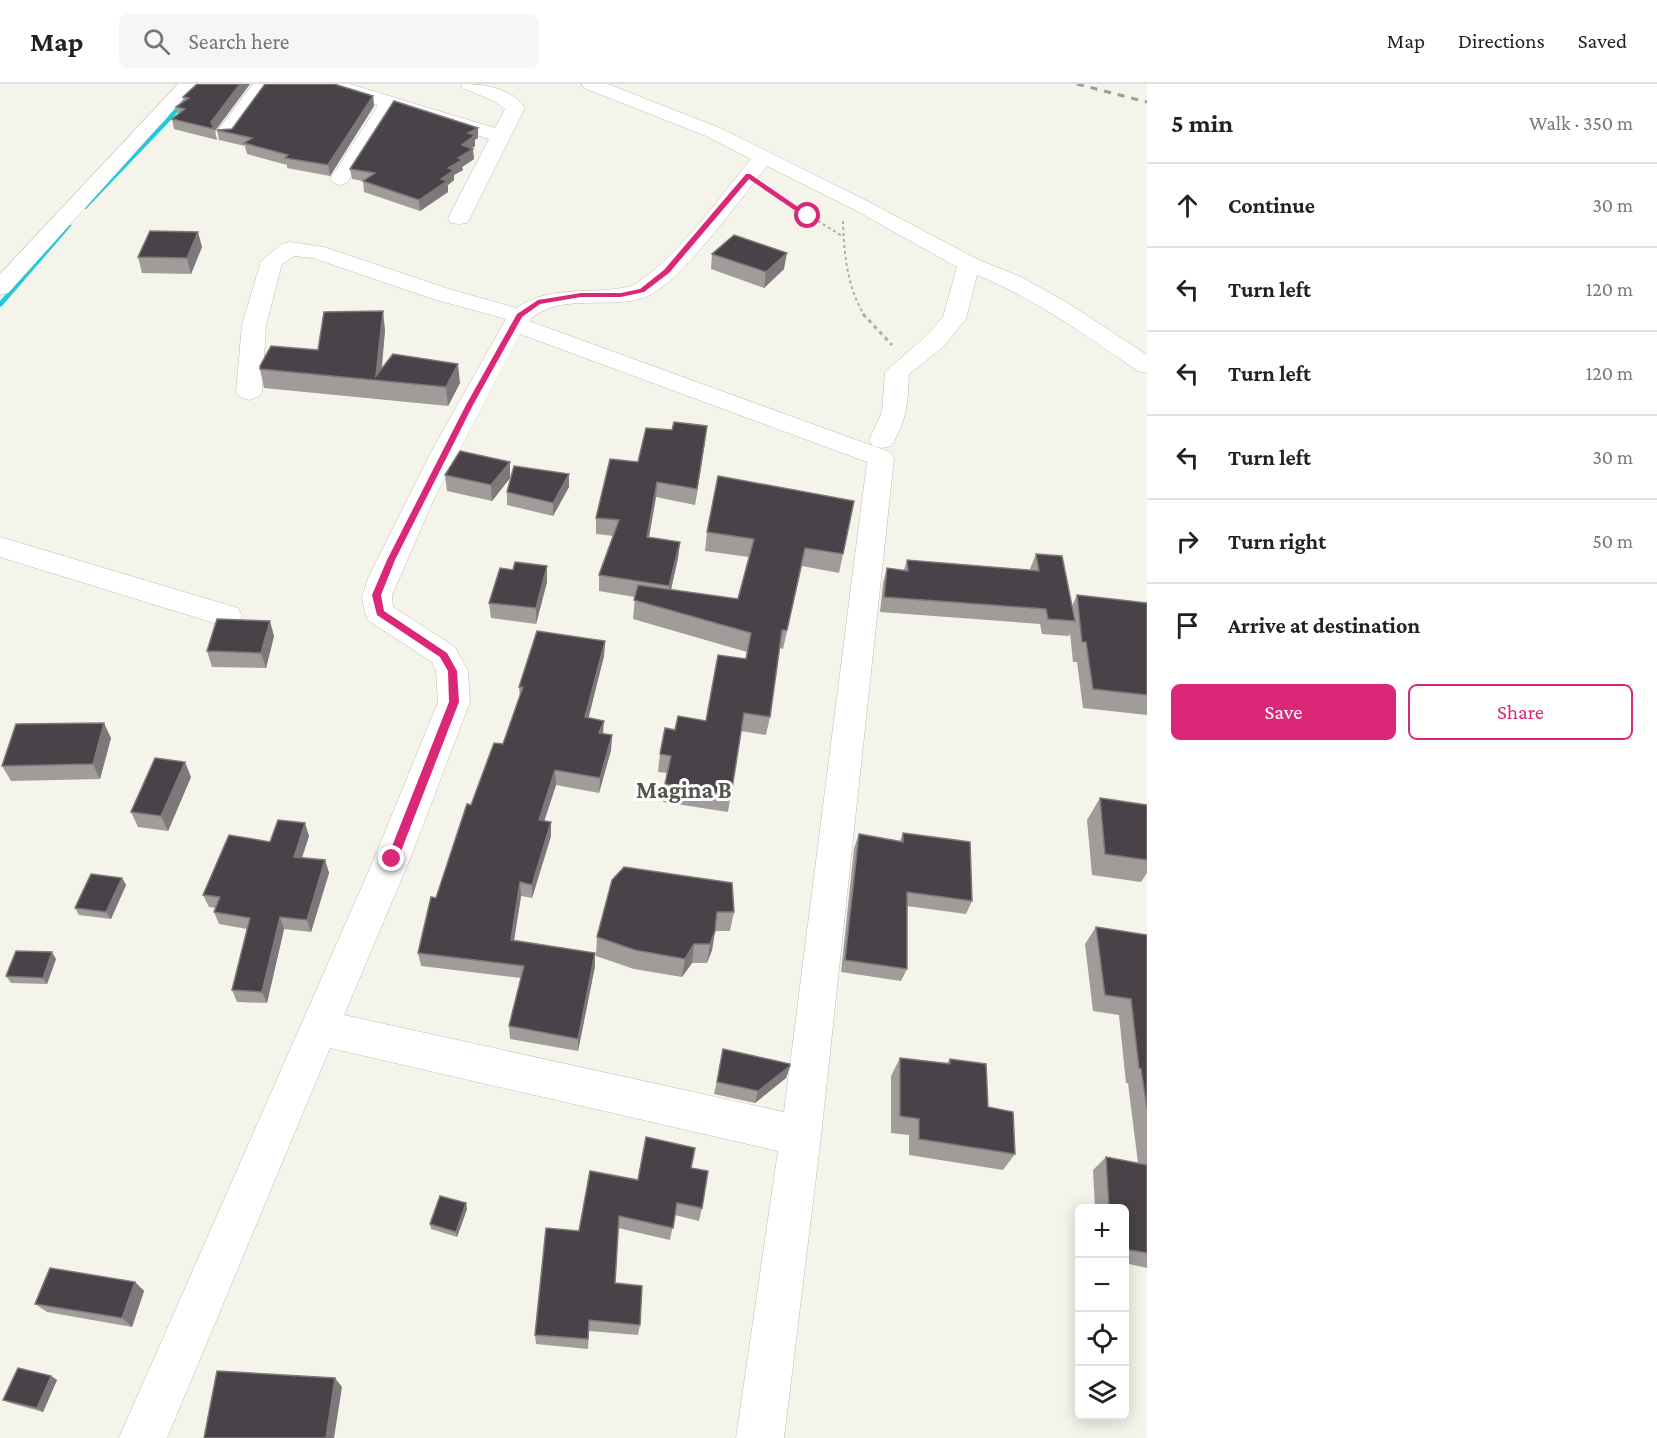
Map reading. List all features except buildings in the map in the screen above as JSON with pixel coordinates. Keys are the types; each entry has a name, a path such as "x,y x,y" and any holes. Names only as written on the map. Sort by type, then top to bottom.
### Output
{"street":[{"path":"0,288 188,84"},
{"path":"225,134 263,84"},
{"path":"330,84 501,136"},
{"path":"459,218 515,108 503,98 470,84"},
{"path":"591,84 713,132 755,167 849,200 969,264 1013,282 1060,308 1147,366"},
{"path":"340,179 389,102"},
{"path":"143,1438 392,859 454,702 452,671 444,655 380,613 376,595 391,560 470,405 517,320 538,302 581,295 621,295 642,291 666,272 755,167"},
{"path":"249,392 254,325 272,261 290,249 316,252 517,320 881,458 801,1136 760,1438"},
{"path":"882,440 896,412 897,372 934,342 954,319 969,264"},
{"path":"0,547 227,616"},
{"path":"320,1028 801,1136"}],"path":[{"path":"755,167 808,216 843,236"},
{"path":"849,200 843,217 843,236 850,283 866,319 892,344 897,372"}],"waterway":[{"path":"84,208 168,120 198,84"},
{"path":"0,305 69,225"}],"railway":[{"path":"1077,84 1147,102"}],"district":[{"name":"Magina B","path":"684,790"}],"route":[{"path":"392,859 454,702 452,671 444,655 397,622 380,613 376,595 391,560 470,405 520,316 538,302 581,295 621,295 642,291 666,272 748,175 808,216"}]}
